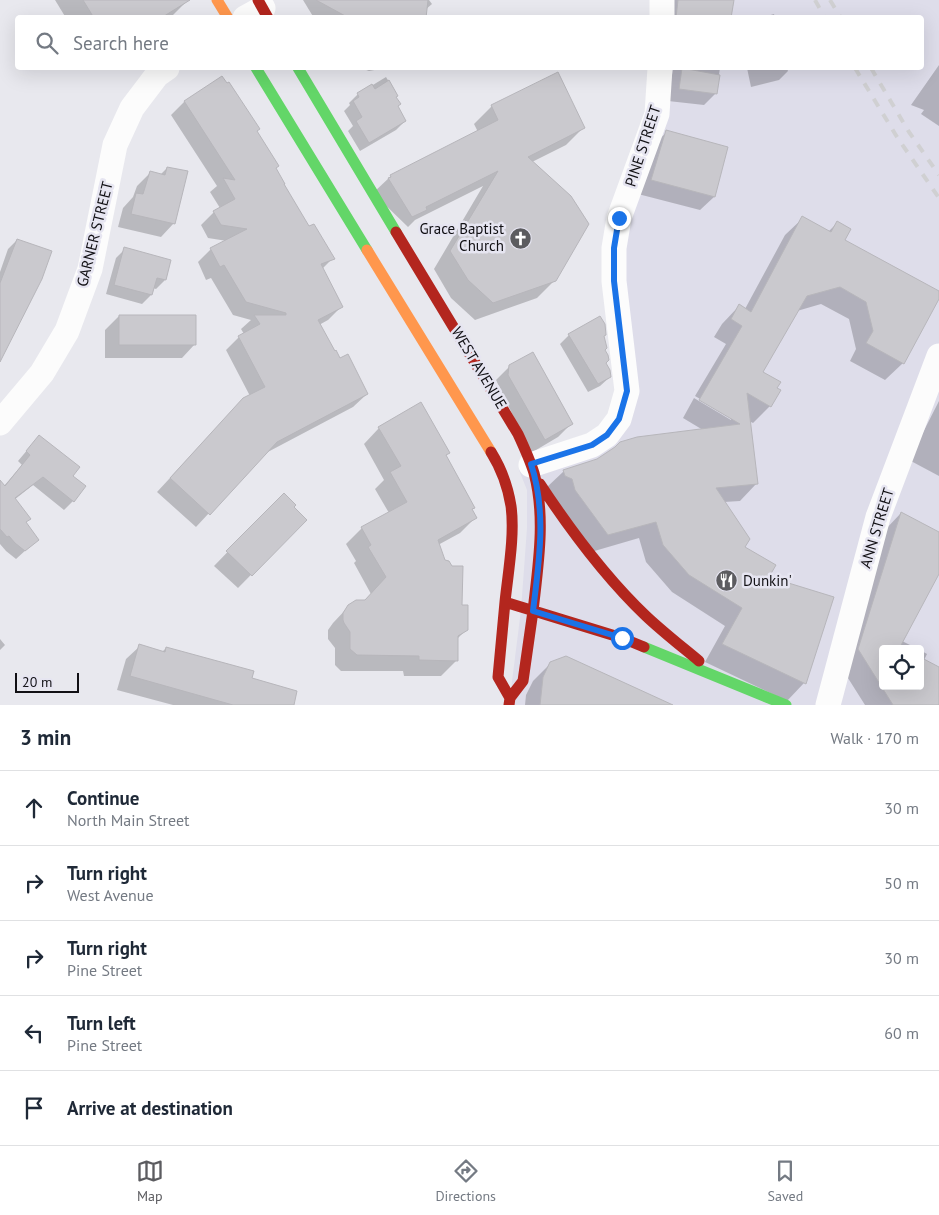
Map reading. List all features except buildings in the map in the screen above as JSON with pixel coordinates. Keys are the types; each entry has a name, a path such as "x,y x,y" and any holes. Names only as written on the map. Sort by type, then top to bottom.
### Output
{"main road":[{"path":"217,0 226,15"},
{"path":"257,70 500,467 511,506 511,543 498,677 510,701"},
{"name":"WEST AVENUE","path":"299,70 509,418 533,470 540,502 541,544 524,681 510,701"},
{"path":"533,470 568,527 606,574 646,616 718,677"},
{"path":"504,602 622,638 786,705"}],"street":[{"path":"662,0 662,15"},
{"name":"GARNER STREET","path":"0,423 42,373 67,332 90,269 115,145 132,108 157,76 164,70"},
{"name":"PINE STREET","path":"533,470 592,445 607,435 619,419 627,391 614,281 614,248 619,218 657,114 660,70"},
{"name":"ANN STREET","path":"828,705 878,516 939,356"}],"shaded area":[{"path":"662,0 939,0 939,705 509,705 521,610 527,528 527,490 519,470 619,419 614,281 660,70 924,70 924,15 662,15"}],"railway":[{"path":"815,0 823,15"},
{"path":"830,0 839,15"},
{"path":"856,70 897,137 939,198"},
{"path":"872,70 909,132 939,175"}],"traffic: fast":[{"path":"257,70 367,250"},
{"path":"299,70 396,232"},
{"path":"644,647 786,705"}],"traffic: slow":[{"path":"217,0 226,15"},
{"path":"367,250 491,452"}],"traffic: jam":[{"path":"258,0 266,15"},
{"path":"396,232 518,434 531,463 540,507 539,559 533,611"},
{"path":"491,452 504,478 511,506 512,541 505,602 622,638 644,647"},
{"path":"540,484 576,536 616,586 652,622 699,661"},
{"path":"505,602 498,677 510,698 509,705"},
{"path":"510,698 523,681 533,611"}],"place":[{"name":"Grace Baptist Church","path":"520,238"},
{"name":"Dunkin'","path":"727,581"}],"route":[{"path":"619,218 614,248 614,281 627,391 619,419 607,435 592,445 531,464 540,502 541,544 533,611 622,638"}]}
